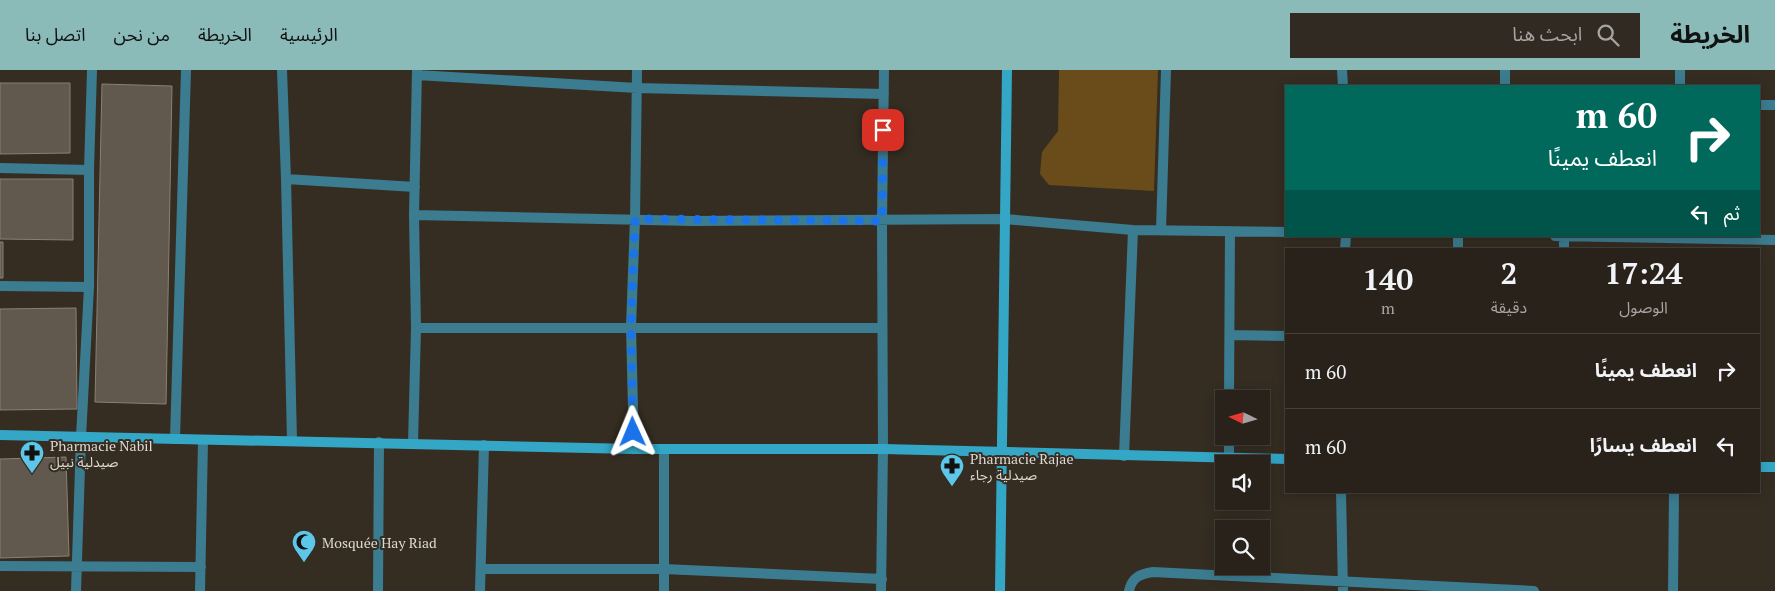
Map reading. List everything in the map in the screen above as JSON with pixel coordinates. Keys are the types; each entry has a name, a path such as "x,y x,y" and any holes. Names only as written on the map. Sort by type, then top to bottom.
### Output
{"street":[{"path":"76,591 81,437 89,287 89,170 92,70"},
{"path":"174,439 186,70"},
{"path":"282,70 292,441"},
{"path":"634,449 631,327 637,70"},
{"path":"881,591 884,70"},
{"path":"1000,591 1006,70"},
{"path":"1161,230 1166,70"},
{"path":"1342,70 1342,85"},
{"path":"1505,70 1505,85"},
{"path":"1680,70 1680,85"},
{"path":"413,444 416,328 414,215 417,72 637,88 884,94"},
{"path":"1760,105 1775,105"},
{"path":"0,168 89,170"},
{"path":"286,179 415,187"},
{"path":"414,215 635,219 1005,220 1133,230 1285,232"},
{"path":"1124,456 1133,230"},
{"path":"1229,390 1230,231"},
{"path":"1587,237 1677,241 1775,240"},
{"path":"0,286 89,287"},
{"path":"416,328 882,328"},
{"path":"1230,335 1285,336"},
{"path":"0,435 634,449 883,449 1215,458"},
{"path":"200,591 204,440"},
{"path":"378,591 379,442"},
{"path":"480,591 484,445"},
{"path":"664,449 664,591"},
{"path":"1270,459 1285,459"},
{"path":"1760,467 1775,467"},
{"path":"1341,493 1343,586"},
{"path":"1673,591 1674,493"},
{"path":"0,566 201,568"},
{"path":"481,569 664,569 882,579"},
{"path":"1130,591 1131,584 1136,578 1142,574 1153,572 1343,586 1534,591"}],"shaded area":[{"path":"1059,70 1158,70 1154,191 1049,185 1040,174 1042,152 1058,131"}],"building":[{"path":"0,83 70,83 70,153 0,154"},
{"path":"102,84 172,86 166,404 95,402"},
{"path":"0,179 73,179 73,240 0,239"},
{"path":"0,242 3,242 3,278 0,278"},
{"path":"76,308 77,409 0,410 0,309"},
{"path":"66,457 69,556 0,558 0,459"}],"place":[{"name":"Pharmacie Nabil صيدلية نبيل","path":"32,474"},
{"name":"Pharmacie Rajae صيدلية رجاء","path":"952,487"},
{"name":"Mosquée Hay Riad","path":"304,563"}],"route":[{"path":"633,432 631,327 635,219 693,221 882,221 883,130"}]}
